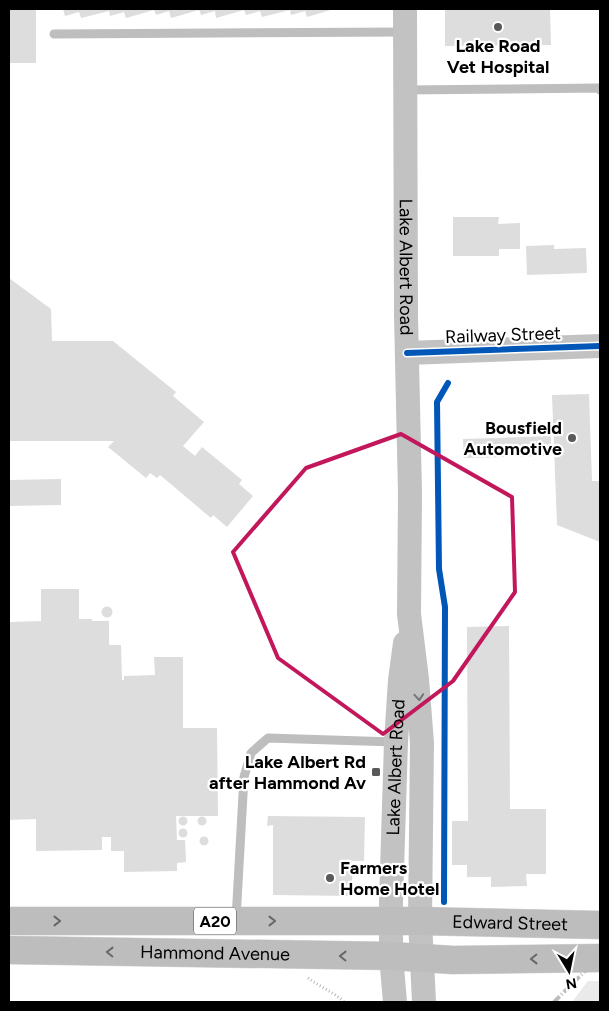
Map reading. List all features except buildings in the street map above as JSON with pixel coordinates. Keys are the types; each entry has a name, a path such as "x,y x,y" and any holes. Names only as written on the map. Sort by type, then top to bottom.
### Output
{"highway":[{"name":"Hammond Avenue","path":"9,921 420,921"},
{"name":"Edward Street","path":"420,921 600,925"},
{"name":"Hammond Avenue","path":"9,950 391,956 422,959"},
{"name":"Edward Street","path":"422,959 600,958"}],"main road":[{"name":"Lake Albert Road","path":"395,1002 390,921 396,742 400,680 409,614 410,494 407,353 405,20"},
{"name":"Railway Street","path":"407,353 600,346"},
{"name":"Lake Albert Road","path":"409,614 418,680 422,743 420,921 424,1002"}],"lane":[{"path":"54,34 405,20"},
{"path":"405,90 600,89"},
{"path":"236,921 244,777 251,754 268,738 396,742"}],"path":[{"path":"304,976 337,995 344,1002"}],"highlighted area":[{"path":"401,434 512,497 515,592 453,681 383,734 278,658 233,552 306,468"}],"shaded area":[{"path":"588,981 600,981 600,1002 572,1002"}],"railway":[{"path":"554,1002 600,956"}],"cycle path":[{"path":"407,353 600,346"},
{"path":"444,902 445,607 439,569 437,402 448,383"}],"place":[{"name":"Lake Road Vet Hospital","path":"498,27"},
{"name":"Bousfield Automotive","path":"572,438"},
{"name":"Lake Albert Rd after Hammond Av","path":"376,772"},
{"name":"Farmers Home Hotel","path":"330,878"}]}
